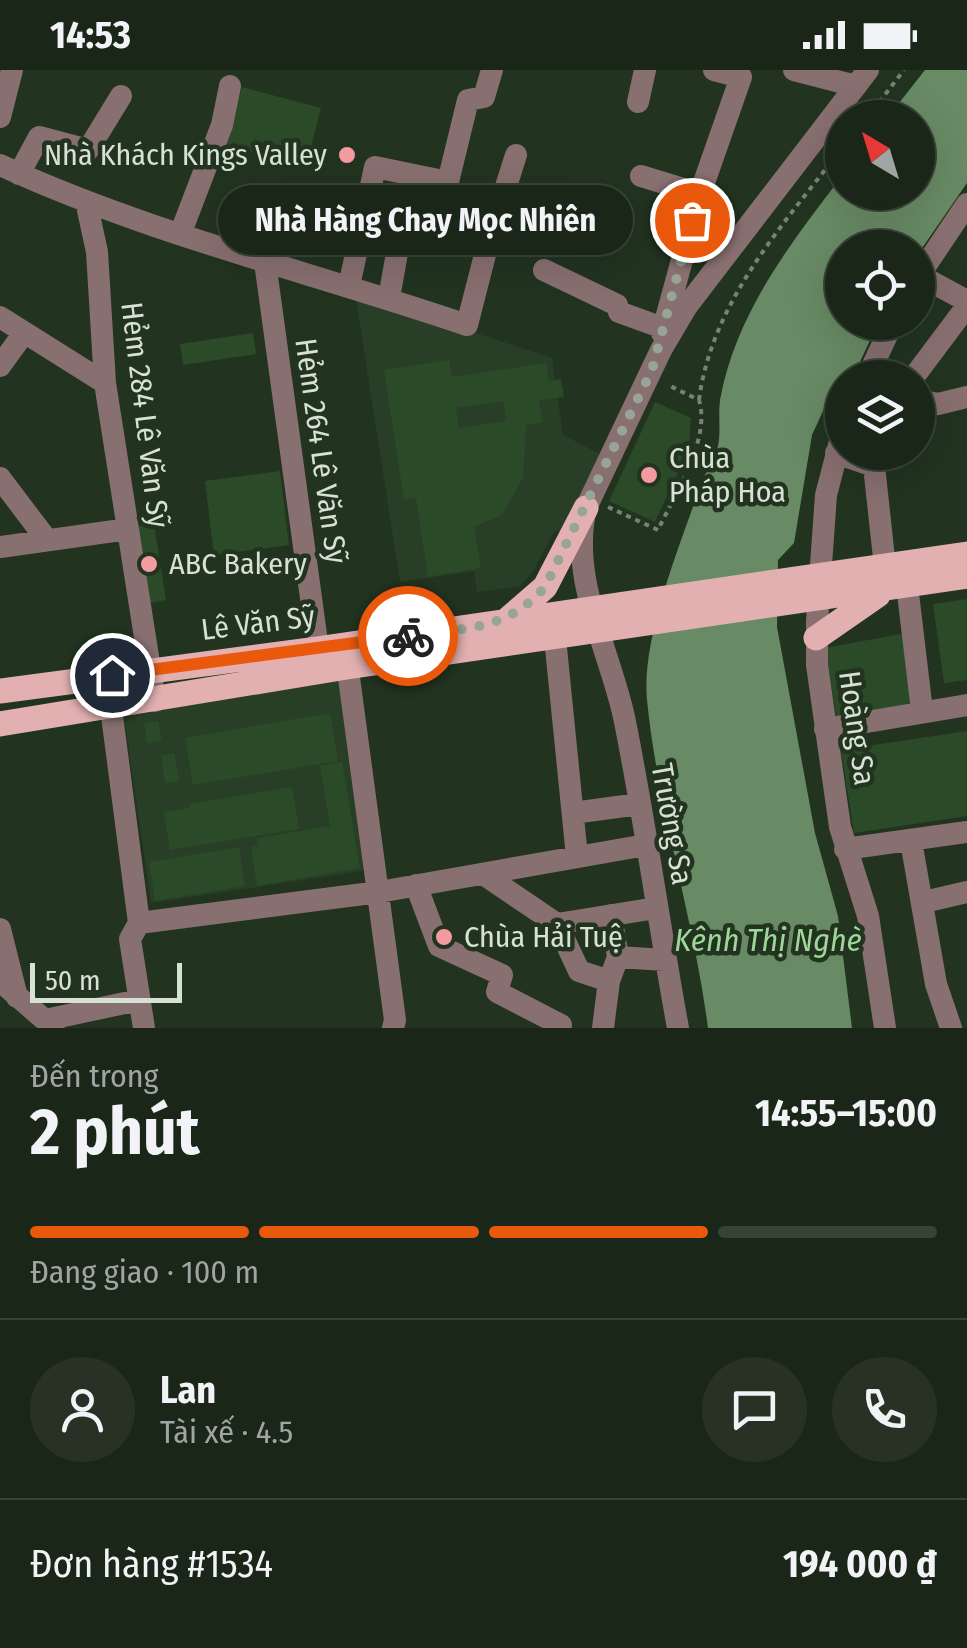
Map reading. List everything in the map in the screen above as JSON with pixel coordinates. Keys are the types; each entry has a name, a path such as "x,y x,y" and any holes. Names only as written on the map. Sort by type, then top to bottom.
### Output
{"main road":[{"path":"504,621 528,605 545,587 595,506"},
{"path":"816,638 895,579 967,554"},
{"path":"895,579 967,576"},
{"name":"Lê Văn Sỹ","path":"0,724 154,701 504,621 596,620 895,579"},
{"name":"Lê Văn Sỹ","path":"0,692 318,649 346,656 555,638 596,620"}],"street":[{"path":"0,117 12,70"},
{"path":"488,243 439,229 468,100 484,97 492,70"},
{"path":"638,102 646,70"},
{"path":"656,376 663,328 684,246 743,74 714,70"},
{"path":"794,70 862,78"},
{"name":"Trường Sa","path":"678,1028 624,719 582,566 581,539 687,306 862,78"},
{"path":"181,232 222,125 230,86"},
{"path":"121,96 88,150 39,136 10,169 86,201 264,262 467,325 516,155"},
{"path":"349,286 375,167 448,182"},
{"path":"641,176 700,194"},
{"name":"Hẻm 284 Lê Văn Sỹ","path":"86,201 97,252 105,383 154,701"},
{"path":"935,260 967,204"},
{"path":"389,298 400,236"},
{"path":"684,246 696,265 706,267 718,262"},
{"name":"Hẻm 264 Lê Văn Sỹ","path":"264,262 318,649"},
{"path":"544,270 617,305 619,312 663,328"},
{"path":"926,360 967,304 935,285"},
{"path":"0,317 105,383"},
{"path":"0,366 24,333"},
{"path":"935,403 967,397"},
{"name":"Hoàng Sa","path":"837,470 826,495 816,638 825,729 845,849 868,916 885,1028"},
{"path":"875,470 922,711"},
{"path":"0,478 47,540"},
{"path":"0,547 128,529"},
{"path":"555,638 577,858"},
{"path":"346,656 380,892 393,1028"},
{"path":"825,729 967,705"},
{"path":"111,708 139,924 130,939 144,1028"},
{"path":"573,813 639,804"},
{"path":"845,849 967,832"},
{"path":"911,842 936,984 950,1028"},
{"path":"139,924 380,892 646,845"},
{"path":"482,874 556,924 578,971 610,981"},
{"path":"416,885 440,946 502,975 497,992 561,1025 560,1028"},
{"path":"924,902 967,892"},
{"path":"556,924 656,908"},
{"path":"603,1028 618,957 610,915"},
{"path":"0,930 29,1010 139,1000"},
{"path":"618,957 665,960"}],"path":[{"path":"880,100 904,70"},
{"path":"595,506 658,530 702,432 703,370 718,326 772,240 825,170"},
{"path":"656,376 700,400"}],"shaded area":[{"path":"355,293 552,358 563,435 602,455 565,530 554,532 533,571 520,586 477,592 474,571 400,582"},
{"path":"343,676 370,870 151,903 123,709"}],"water":[{"name":"Kênh Thị Nghè","path":"925,70 967,70 967,183 935,230 825,230 825,340 870,340 861,360 825,360 825,407 812,435 794,543 778,560 777,627 815,833 838,916 852,1028 708,1028 652,741 647,700 650,649 682,536 717,451 720,400 738,338 785,254 825,199 825,210 935,210 935,100 901,100"}],"building":[{"path":"242,87 321,108 306,167 226,145"},
{"path":"253,333 256,354 183,365 180,344"},
{"path":"449,360 452,377 546,363 549,381 561,379 564,397 539,400 543,422 526,425 523,478 502,515 474,527 481,568 428,577 416,498 404,500 384,370","holes":["504,401 506,421 459,428 456,408"]},
{"name":"Chùa Pháp Hoa","path":"655,402 691,418 689,449 655,522 609,501"},
{"path":"280,471 289,545 214,555 205,481"},
{"name":"ABC Bakery","path":"154,524 166,600 143,604 134,527"},
{"path":"967,599 967,680 944,683 933,604"},
{"path":"906,633 918,705 837,719 825,648"},
{"path":"330,713 338,761 193,785 185,738"},
{"path":"158,721 162,741 147,743 144,723"},
{"path":"967,731 967,816 854,833 841,750"},
{"path":"174,753 179,781 165,783 161,756"},
{"path":"342,762 360,868 257,886 251,847 258,846 257,838 330,826 320,766"},
{"path":"292,787 299,829 170,850 164,812 190,808 189,804"},
{"path":"239,847 245,886 155,901 149,862"}],"way so far":[{"path":"408,636 504,621 528,605 545,587 652,370 692,220"}],"place":[{"name":"Nhà Khách Kings Valley","path":"347,155"},
{"name":"Nhà Hàng Chay Mọc Nhiên","path":"692,220"},
{"name":"Chùa Pháp Hoa","path":"649,475"},
{"name":"ABC Bakery","path":"149,564"},
{"name":"Chùa Hải Tuệ","path":"444,937"}],"route":[{"path":"112,675 408,636"}]}
